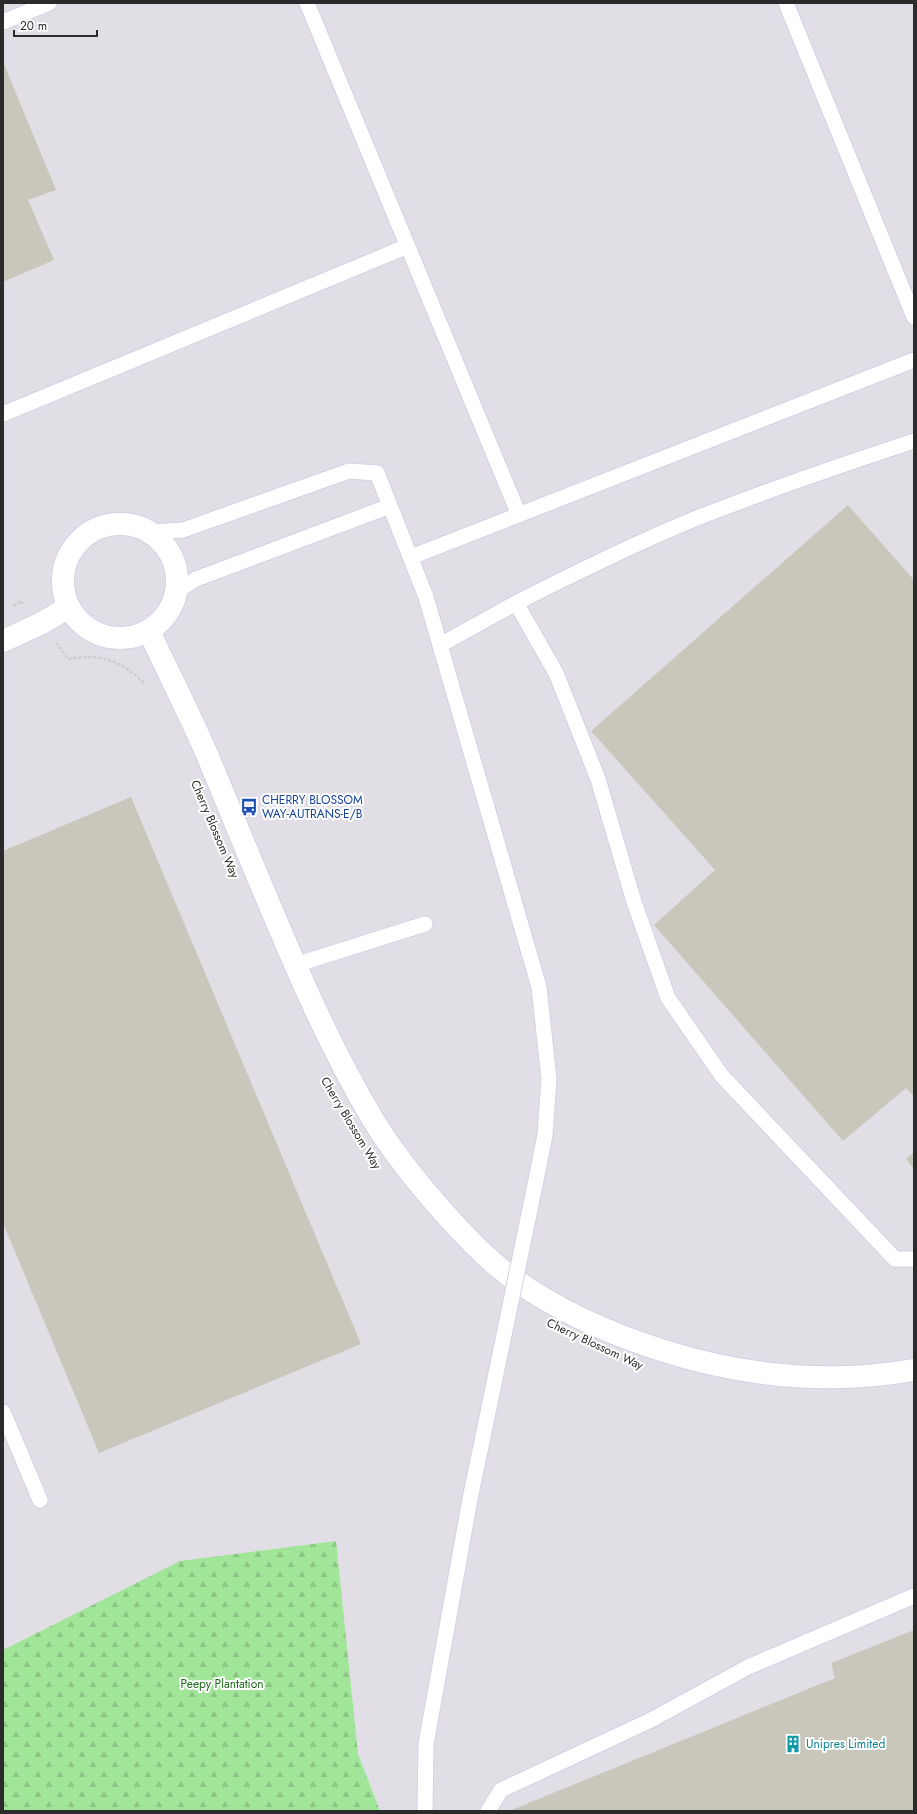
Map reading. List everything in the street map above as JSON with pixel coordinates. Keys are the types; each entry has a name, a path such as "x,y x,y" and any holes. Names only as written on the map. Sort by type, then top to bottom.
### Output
{"street":[{"path":"115,523 134,525 151,532 164,543 173,557 178,574 177,591 172,607 162,621 149,631 131,638 113,638 95,633 80,622 69,607 63,589 64,570 70,553 82,538 97,528 115,523"},
{"path":"3,641 40,624 69,607"},
{"name":"Cherry Blossom Way","path":"149,631 202,743 295,965 333,1046 373,1120 420,1186 463,1234 501,1270 547,1301 581,1319 638,1343 684,1357 729,1368 783,1377 843,1378 914,1370"}],"lane":[{"path":"3,22 49,3"},
{"path":"307,3 519,515"},
{"path":"786,3 914,317"},
{"path":"3,414 408,246"},
{"path":"411,557 914,360"},
{"path":"440,645 516,603 626,550 696,519 858,459 914,441"},
{"path":"151,532 183,530 349,471 377,473 426,597 539,987 549,1078 545,1135 470,1499 426,1744 425,1811"},
{"path":"177,591 196,579 390,506"},
{"path":"516,603 556,673 598,779 634,902 668,998 722,1076 802,1162 895,1259 914,1259"},
{"path":"295,965 425,924"},
{"path":"3,1412 40,1500"},
{"path":"488,1811 501,1790 651,1720 748,1667 914,1596"}],"path":[{"path":"10,610 20,601 69,659 85,656 113,661 126,668 146,686"}],"shaded area":[{"path":"3,3 914,3 914,1811 3,1811"}],"green space":[{"name":"Peepy Plantation","path":"336,1541 358,1754 380,1811 3,1811 3,1650 180,1561"}],"building":[{"path":"4,64 56,190 28,200 54,260 3,282 3,65"},
{"path":"848,505 914,580 914,1097 906,1088 843,1141 654,925 715,870 591,731"},
{"path":"131,797 361,1344 99,1453 3,1223 3,851"},
{"path":"914,1152 914,1169 906,1159"},
{"name":"Unipres Limited","path":"914,1630 914,1811 509,1811 835,1678 831,1663"}],"place":[{"name":"CHERRY BLOSSOM WAY-AUTRANS-E/B","path":"249,807"},
{"name":"Unipres Limited","path":"793,1744"}]}
